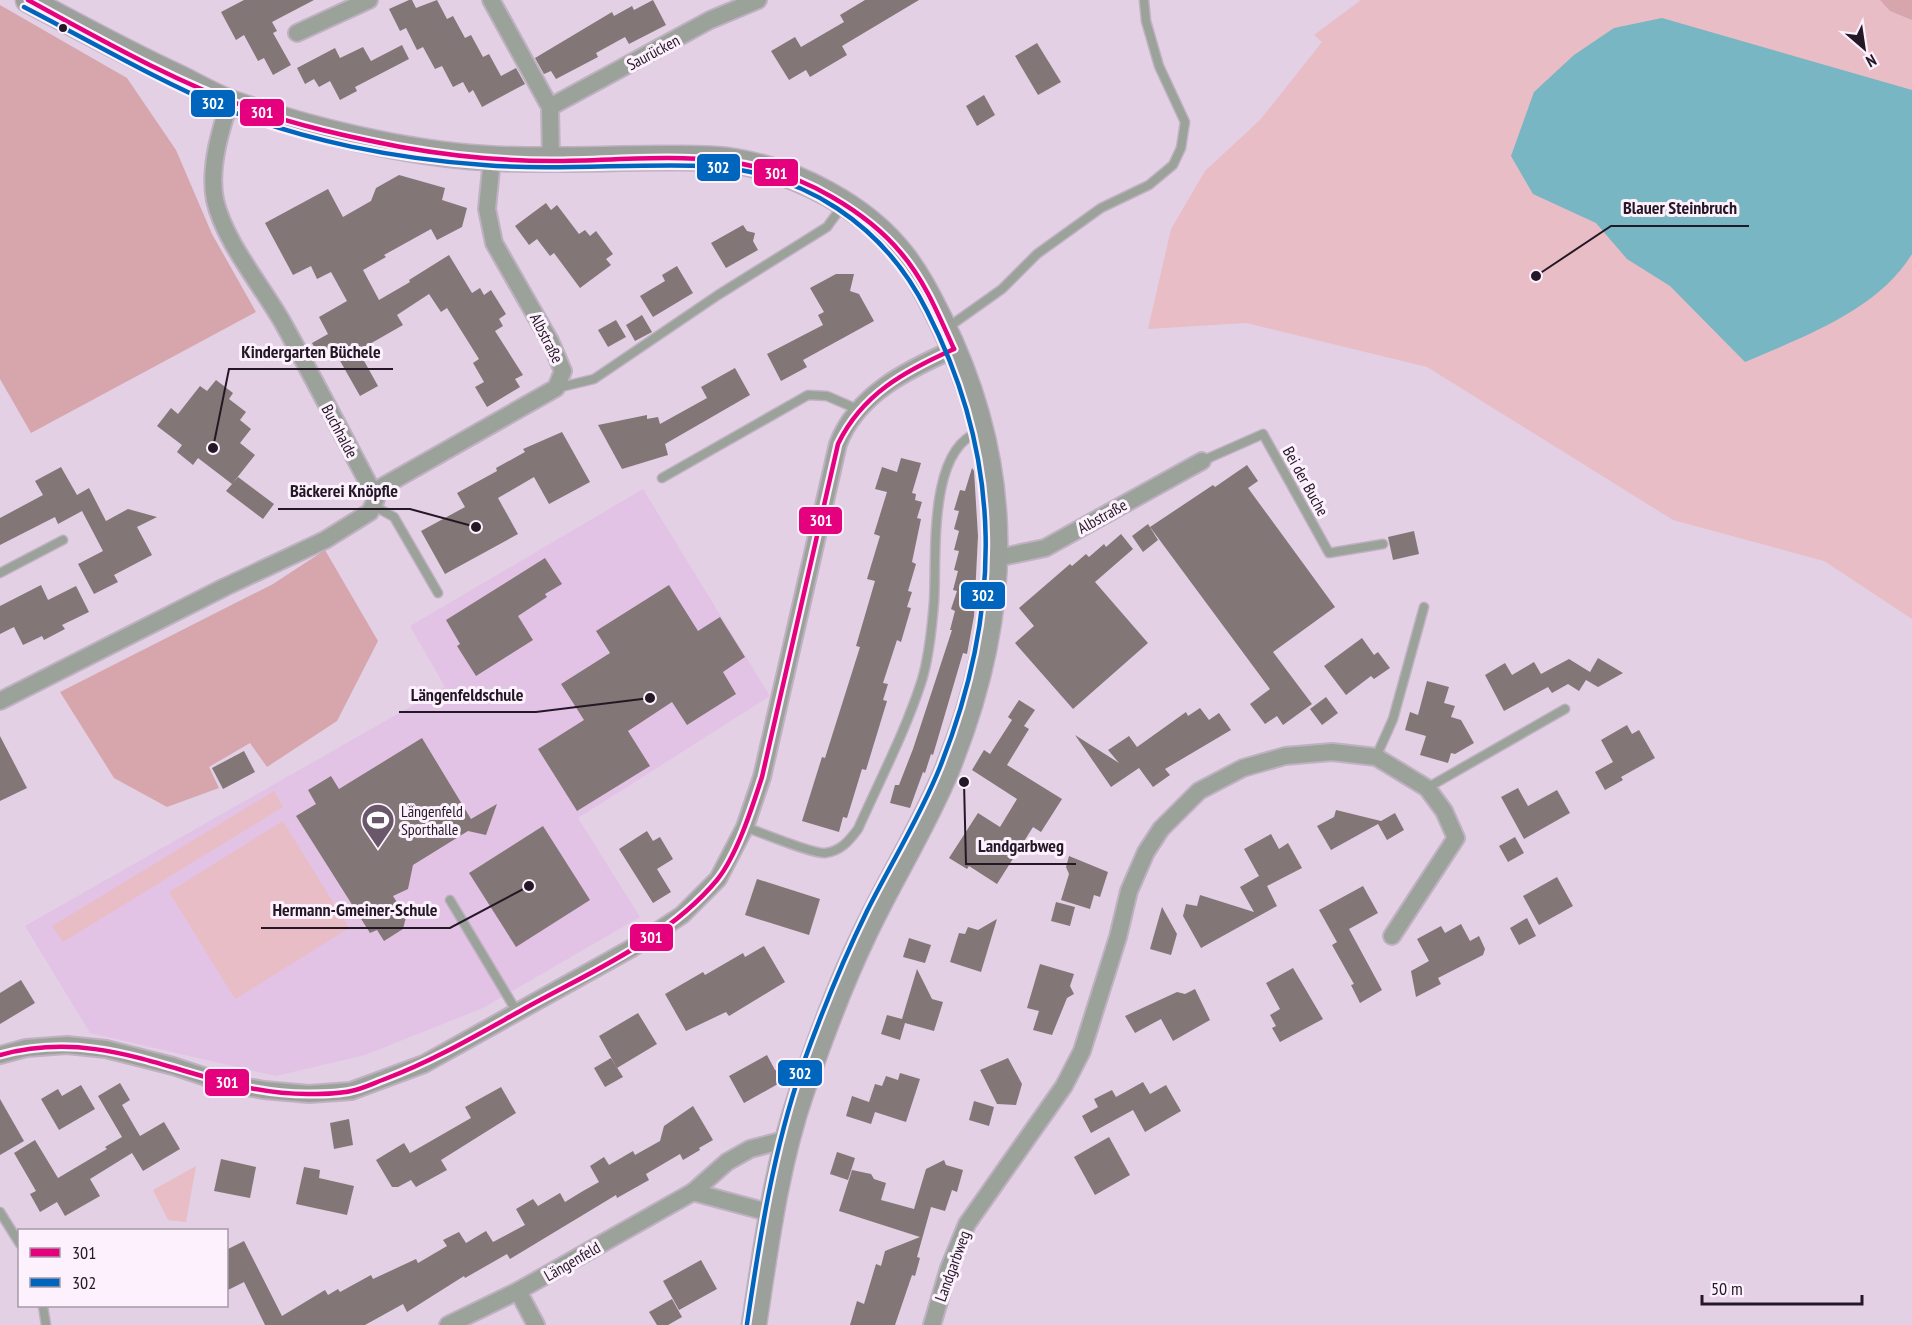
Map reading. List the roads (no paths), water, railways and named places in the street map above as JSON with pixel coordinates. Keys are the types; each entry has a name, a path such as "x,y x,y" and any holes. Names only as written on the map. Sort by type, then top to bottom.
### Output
{"street":[{"path":"28,0 230,102 314,127 448,156 551,161 641,158 730,160 784,174 843,205 885,236 903,256 949,339 971,388 990,462 997,558 987,634 969,710 946,772 851,964 800,1097 771,1213 754,1325"},
{"path":"297,33 369,0"},
{"path":"491,0 550,108 551,161"},
{"name":"Saurücken","path":"550,108 710,20 758,0"},
{"name":"Buchhalde","path":"230,102 221,132 214,177 215,199 223,221 283,323 373,499"},
{"name":"Albstraße","path":"373,499 556,388 563,371 550,341 494,243 487,209 492,159"},
{"path":"0,1055 26,1048 67,1045 106,1048 174,1066 224,1083 264,1090 330,1094 351,1091 424,1064 632,948 682,915 718,879 745,827 762,777 838,444 845,426 857,410 881,388 949,339"},
{"name":"Albstraße","path":"997,558 1045,548 1202,461"},
{"path":"0,701 225,587 325,540 360,520 373,499"},
{"name":"Landgarbweg","path":"932,1325 949,1268 967,1224 1058,1095 1082,1051 1118,937 1129,891 1146,852 1161,829 1199,792 1243,768 1285,756 1332,752 1376,757 1427,788 1444,811 1456,838 1392,936"},
{"name":"Längenfeld","path":"448,1325 518,1291 693,1192 726,1162 750,1149 788,1139"},
{"path":"693,1192 771,1213"},
{"path":"518,1291 536,1325"}],"lane":[{"path":"949,339 1037,254 1101,208 1149,185 1173,165 1182,148 1185,122 1159,66 1146,21 1144,0"},
{"path":"556,388 594,380 718,295 827,227 843,205"},
{"path":"662,478 808,395 827,396 857,410"},
{"path":"745,827 822,853 837,849 849,842 858,829 922,682 934,605 937,506 952,454 967,436 982,431"},
{"name":"Bei der Buche","path":"1202,461 1263,434 1329,553 1383,544"},
{"path":"373,499 394,517 438,593"},
{"path":"0,573 63,540"},
{"path":"1376,757 1393,719 1424,607"},
{"path":"1427,788 1565,709"},
{"path":"450,900 517,1012"},
{"path":"0,1212 18,1241"},
{"path":"44,1307 46,1325"}],"water":[{"path":"1662,18 1912,90 1912,254 1880,291 1860,306 1814,332 1745,362 1670,286 1627,259 1596,223 1533,194 1511,156 1534,92 1574,55 1614,28"}],"place":[{"name":"Blauer Steinbruch","path":"1536,276"},
{"name":"Kindergarten Büchele","path":"213,448"},
{"name":"Bäckerei Knöpfle","path":"476,527"},
{"name":"Längenfeldschule","path":"650,698"},
{"name":"Landgarbweg","path":"964,782"},
{"name":"Längenfeld Sporthalle","path":"378,849"},
{"name":"Hermann-Gmeiner-Schule","path":"529,886"}]}
